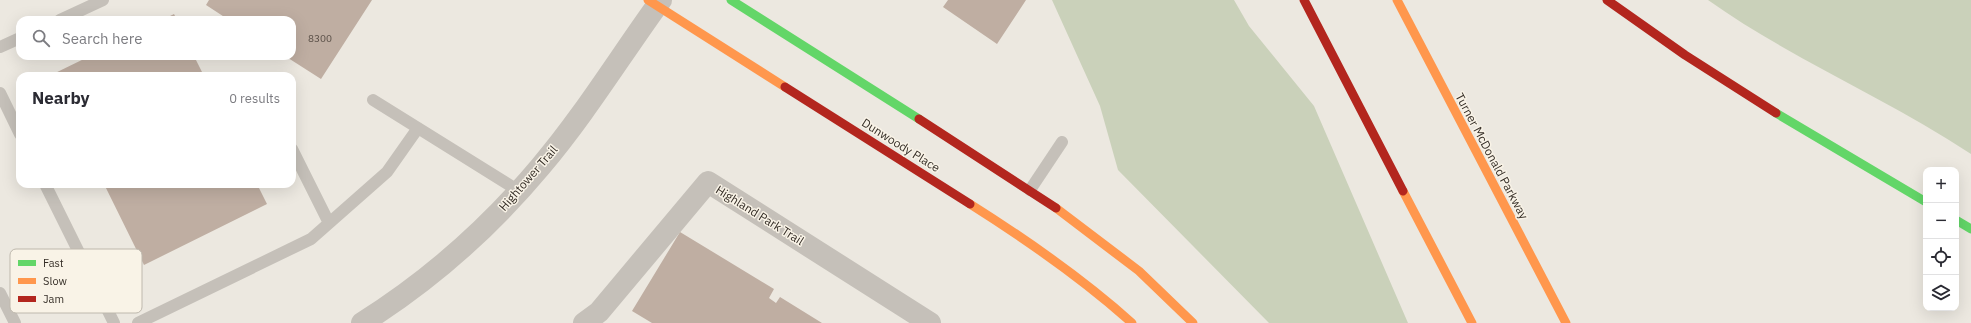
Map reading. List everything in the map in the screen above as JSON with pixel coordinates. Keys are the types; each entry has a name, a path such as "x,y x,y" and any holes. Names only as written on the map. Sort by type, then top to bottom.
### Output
{"main road":[{"path":"731,0 1030,190 1113,250 1181,310 1193,323"},
{"path":"1304,0 1472,323"},
{"name":"Turner McDonald Parkway","path":"1397,0 1566,323"},
{"path":"1607,0 1659,39 1742,94 1923,200"},
{"name":"Dunwoody Place","path":"656,2 1025,239 1098,294 1132,323"},
{"path":"1959,222 1971,229"}],"street":[{"name":"Hightower Trail","path":"362,323 388,307 464,247 519,191 567,132 656,2"},
{"name":"Highland Park Trail","path":"584,323 599,312 708,182 930,323"}],"lane":[{"path":"69,16 103,0"},
{"path":"0,48 16,40"},
{"path":"0,93 16,126"},
{"path":"373,100 519,191"},
{"path":"138,323 310,238 387,172 418,128"},
{"path":"1030,190 1062,142"},
{"path":"296,157 329,223"},
{"path":"47,188 77,249"},
{"path":"0,293 15,323"},
{"path":"109,313 114,323"}],"green space":[{"path":"1052,0 1234,0 1249,26 1314,106 1408,323 1269,323 1118,170 1100,106"},
{"path":"1708,0 1971,0 1971,154 1906,115 1772,41"}],"building":[{"path":"209,0 372,0 321,79 291,60 296,60 296,16 223,16 206,5"},
{"path":"948,0 1026,0 997,44 943,7"},
{"path":"82,60 196,60 202,72 57,72"},
{"path":"106,188 259,188 267,204 144,265 142,261 142,249 136,249"},
{"path":"680,232 774,289 769,298 776,303 780,297 822,323 652,323 632,311"}],"traffic: fast":[{"path":"731,0 919,119"},
{"path":"1776,113 1923,200"},
{"path":"1959,222 1971,229"}],"traffic: slow":[{"path":"648,0 785,87"},
{"path":"1397,0 1566,323"},
{"path":"1403,191 1472,323"},
{"path":"970,204 1054,260 1094,290 1132,323"},
{"path":"1056,208 1139,271 1193,323"}],"traffic: jam":[{"path":"1304,0 1403,191"},
{"path":"1607,0 1685,55 1776,113"},
{"path":"785,87 970,204"},
{"path":"919,119 1056,208"}]}
